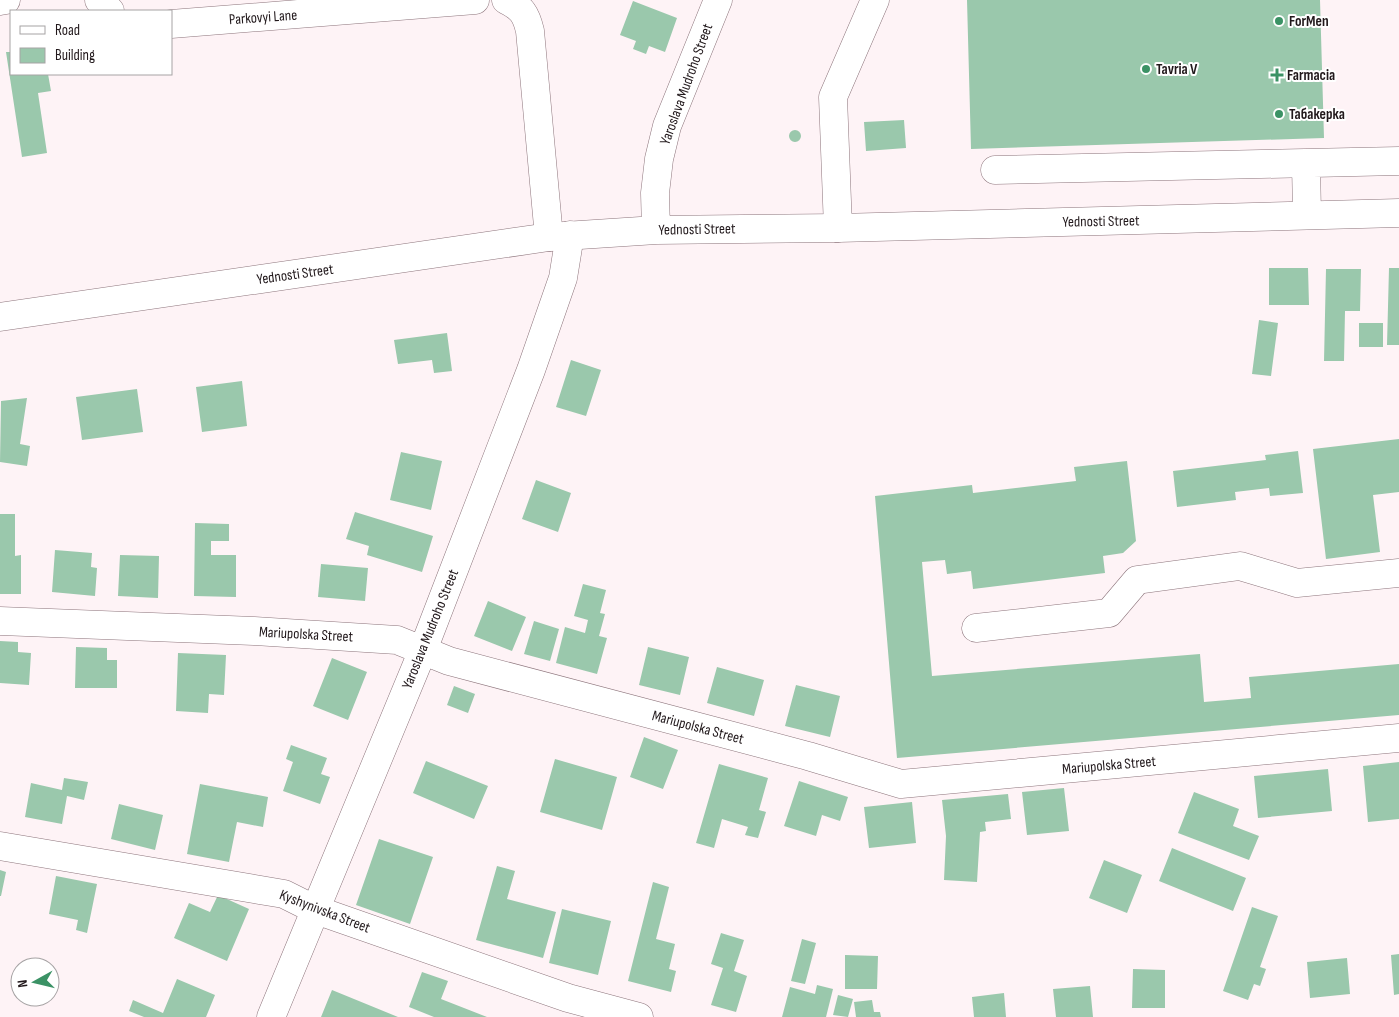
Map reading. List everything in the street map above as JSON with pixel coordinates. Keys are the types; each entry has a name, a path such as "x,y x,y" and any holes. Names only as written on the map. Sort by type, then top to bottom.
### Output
{"street":[{"path":"0,1 6,0"},
{"path":"99,0 109,10"},
{"name":"Parkovyi Lane","path":"172,24 475,0"},
{"path":"506,0 518,6 527,17 560,236"},
{"name":"Yaroslava Mudroho Street","path":"656,230 655,193 659,159 667,126 718,0"},
{"path":"838,228 833,97 875,0"},
{"path":"995,170 1395,161"},
{"path":"1306,163 1307,215"},
{"name":"Yednosti Street","path":"0,317 560,236 656,230 838,228 1399,213"},
{"name":"Yaroslava Mudroho Street","path":"271,1017 423,650 531,370 563,278 560,236"},
{"path":"976,628 1109,613 1137,580 1240,566 1297,582 1399,574"},
{"name":"Mariupolska Street","path":"0,621 254,631 397,640 449,661 808,756 901,784 1399,738"},
{"name":"Kyshynivska Street","path":"0,846 284,894 316,910 568,998 580,1009 639,1017"}],"building":[{"name":"Tavria V","path":"967,0 1320,0 1324,138 971,149"},
{"path":"633,1 677,18 665,52 649,46 646,54 633,49 636,41 620,35"},
{"path":"6,52 10,52 10,75 48,75 51,91 38,93 47,153 22,157"},
{"path":"904,120 906,148 866,151 864,122"},
{"path":"793,130 797,130 801,136 797,142 793,142 789,138 789,134"},
{"path":"1269,268 1308,268 1309,305 1269,305"},
{"path":"1389,268 1399,268 1399,345 1387,345"},
{"path":"1326,269 1361,269 1360,311 1345,311 1344,361 1324,361"},
{"path":"1259,320 1278,323 1271,376 1252,374"},
{"path":"1359,323 1383,323 1383,347 1359,347"},
{"path":"447,333 452,371 434,373 432,360 398,364 394,340"},
{"path":"571,360 601,370 586,416 556,407"},
{"path":"242,381 247,426 202,432 196,387"},
{"path":"137,389 143,432 82,440 76,397"},
{"path":"27,398 20,444 30,446 27,466 0,462 1,401"},
{"path":"1399,439 1399,492 1373,495 1380,552 1326,559 1313,449"},
{"path":"1298,451 1303,493 1270,496 1269,488 1235,492 1236,500 1177,507 1173,471 1266,460 1265,455"},
{"path":"401,452 442,461 431,510 390,500"},
{"path":"1127,461 1136,541 1123,553 1103,556 1105,573 973,589 971,571 947,574 945,560 922,562 932,676 1200,654 1204,702 1251,698 1249,677 1399,664 1399,715 897,758 875,496 972,485 973,493 1076,481 1074,467"},
{"path":"536,480 571,493 558,532 522,519"},
{"path":"355,512 433,536 422,572 367,555 369,546 346,539"},
{"path":"0,514 15,514 15,556 21,555 21,594 0,594"},
{"path":"195,523 229,524 229,541 211,541 211,555 236,555 236,597 194,596"},
{"path":"55,550 92,553 91,567 97,568 95,596 52,592"},
{"path":"120,555 159,556 158,598 118,596"},
{"path":"321,564 368,568 365,601 318,597"},
{"path":"583,584 606,590 600,613 605,614 599,636 607,638 597,674 556,663 565,627 585,633 588,620 574,616"},
{"path":"488,601 526,617 512,651 474,636"},
{"path":"534,621 559,629 550,661 524,654"},
{"path":"0,641 18,642 18,652 31,653 29,685 0,683"},
{"path":"76,647 107,648 107,660 117,660 117,688 75,688"},
{"path":"648,647 689,657 680,695 639,685"},
{"path":"178,653 226,655 224,695 209,694 208,713 176,711"},
{"path":"332,658 367,672 348,720 313,706"},
{"path":"717,667 764,680 754,716 707,703"},
{"path":"796,685 840,696 830,737 785,726"},
{"path":"454,686 475,694 468,713 447,705"},
{"path":"644,737 678,750 663,789 630,777"},
{"path":"291,745 327,758 321,774 330,777 320,804 283,791 293,762 286,759"},
{"path":"555,759 617,777 602,830 540,812"},
{"path":"426,761 488,786 474,819 413,793"},
{"path":"1399,762 1399,819 1368,822 1363,766"},
{"path":"719,764 768,778 759,810 766,812 758,838 745,835 748,827 722,819 714,848 696,843"},
{"path":"1328,769 1332,811 1258,818 1254,776"},
{"path":"64,778 88,782 84,800 67,796 62,824 25,817 31,783 62,790"},
{"path":"799,781 848,797 840,821 822,815 816,836 784,826"},
{"path":"200,784 268,797 263,827 237,822 229,862 187,854"},
{"path":"1064,788 1069,831 1027,835 1022,792"},
{"path":"1194,792 1239,809 1233,826 1259,836 1249,860 1178,833"},
{"path":"1008,794 1011,819 985,822 986,831 980,832 977,882 944,880 946,836 942,800"},
{"path":"912,802 916,843 869,848 864,807"},
{"path":"119,804 163,815 155,850 111,839"},
{"path":"379,839 433,857 410,924 356,905"},
{"path":"1172,848 1246,878 1233,911 1159,881"},
{"path":"1104,860 1142,875 1127,913 1089,898"},
{"path":"497,866 515,871 507,899 556,912 543,958 476,940"},
{"path":"0,870 6,872 1,896 0,896"},
{"path":"56,876 97,884 87,933 76,930 78,920 49,914"},
{"path":"653,882 669,887 656,939 675,944 669,969 676,971 671,992 628,981"},
{"path":"218,895 249,909 227,961 174,938 189,903 210,912"},
{"path":"1252,907 1278,916 1260,967 1266,969 1260,986 1254,984 1248,1000 1223,991"},
{"path":"562,909 611,921 598,975 549,963"},
{"path":"721,933 744,940 734,971 747,976 736,1012 711,1005 723,968 711,964"},
{"path":"802,939 816,943 805,984 791,981"},
{"path":"1399,954 1399,994 1394,995 1391,955"},
{"path":"845,955 878,956 877,989 845,989"},
{"path":"1347,958 1350,994 1310,998 1307,962"},
{"path":"1133,969 1165,970 1165,1008 1132,1008"},
{"path":"422,972 448,981 441,999 487,1017 434,1017 409,1007"},
{"path":"177,979 215,995 206,1017 144,1017 129,1011 133,1000 163,1013"},
{"path":"817,985 833,989 826,1017 782,1017 790,987 815,994"},
{"path":"1090,986 1093,1017 1056,1017 1053,989"},
{"path":"332,990 398,1017 321,1017"},
{"path":"1004,993 1006,1017 974,1017 972,997"},
{"path":"838,995 853,999 848,1017 833,1015"},
{"path":"872,1000 874,1012 880,1012 881,1017 856,1017 854,1002"}],"place":[{"name":"ForMen","path":"1279,21"},
{"name":"Tavria V","path":"1146,69"},
{"name":"Farmacia","path":"1277,75"},
{"name":"Табакерка","path":"1279,114"}]}
